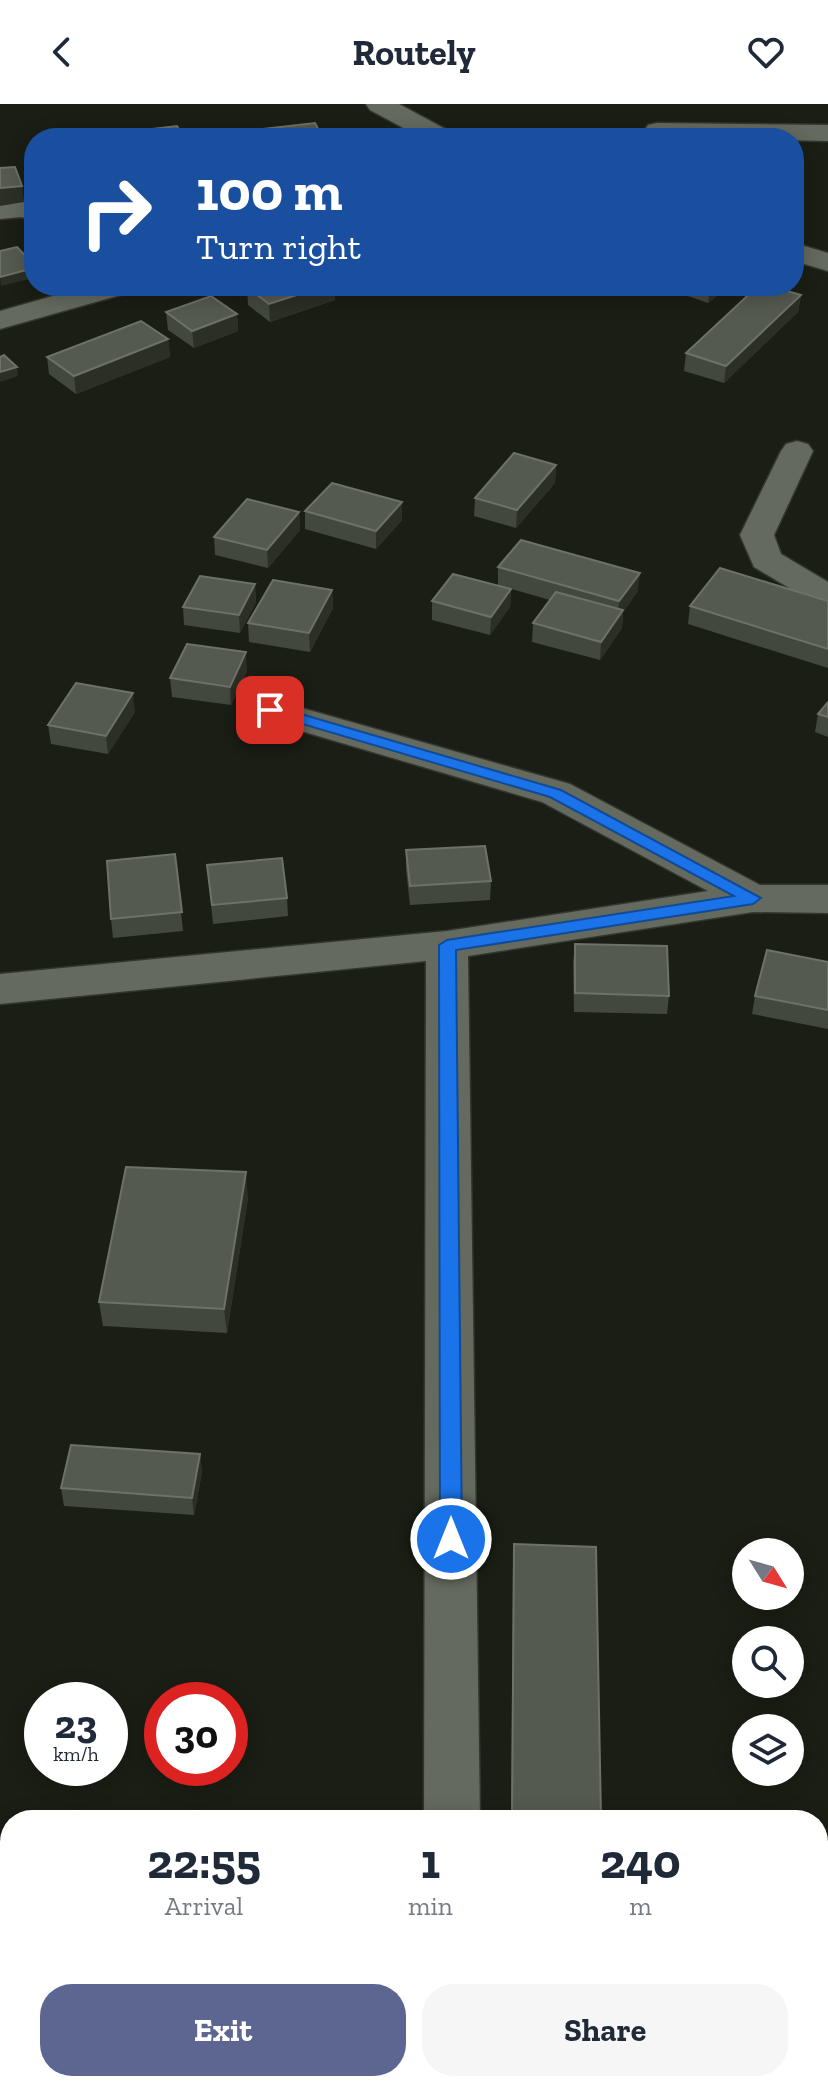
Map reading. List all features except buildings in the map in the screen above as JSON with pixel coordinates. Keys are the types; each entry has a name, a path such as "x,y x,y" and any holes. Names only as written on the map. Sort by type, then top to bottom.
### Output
{"street":[{"path":"379,104 423,128"},
{"path":"654,127 683,128"},
{"path":"804,132 828,133"},
{"path":"0,211 24,208"},
{"path":"804,255 828,262"},
{"path":"0,320 76,296"},
{"path":"797,451 757,535 766,560 828,597"},
{"path":"270,710 556,793 753,898"},
{"path":"0,989 447,945 753,898 828,899"},
{"path":"447,945 452,1810"}],"route":[{"path":"270,710 556,793 753,898 447,945 451,1539"}]}
